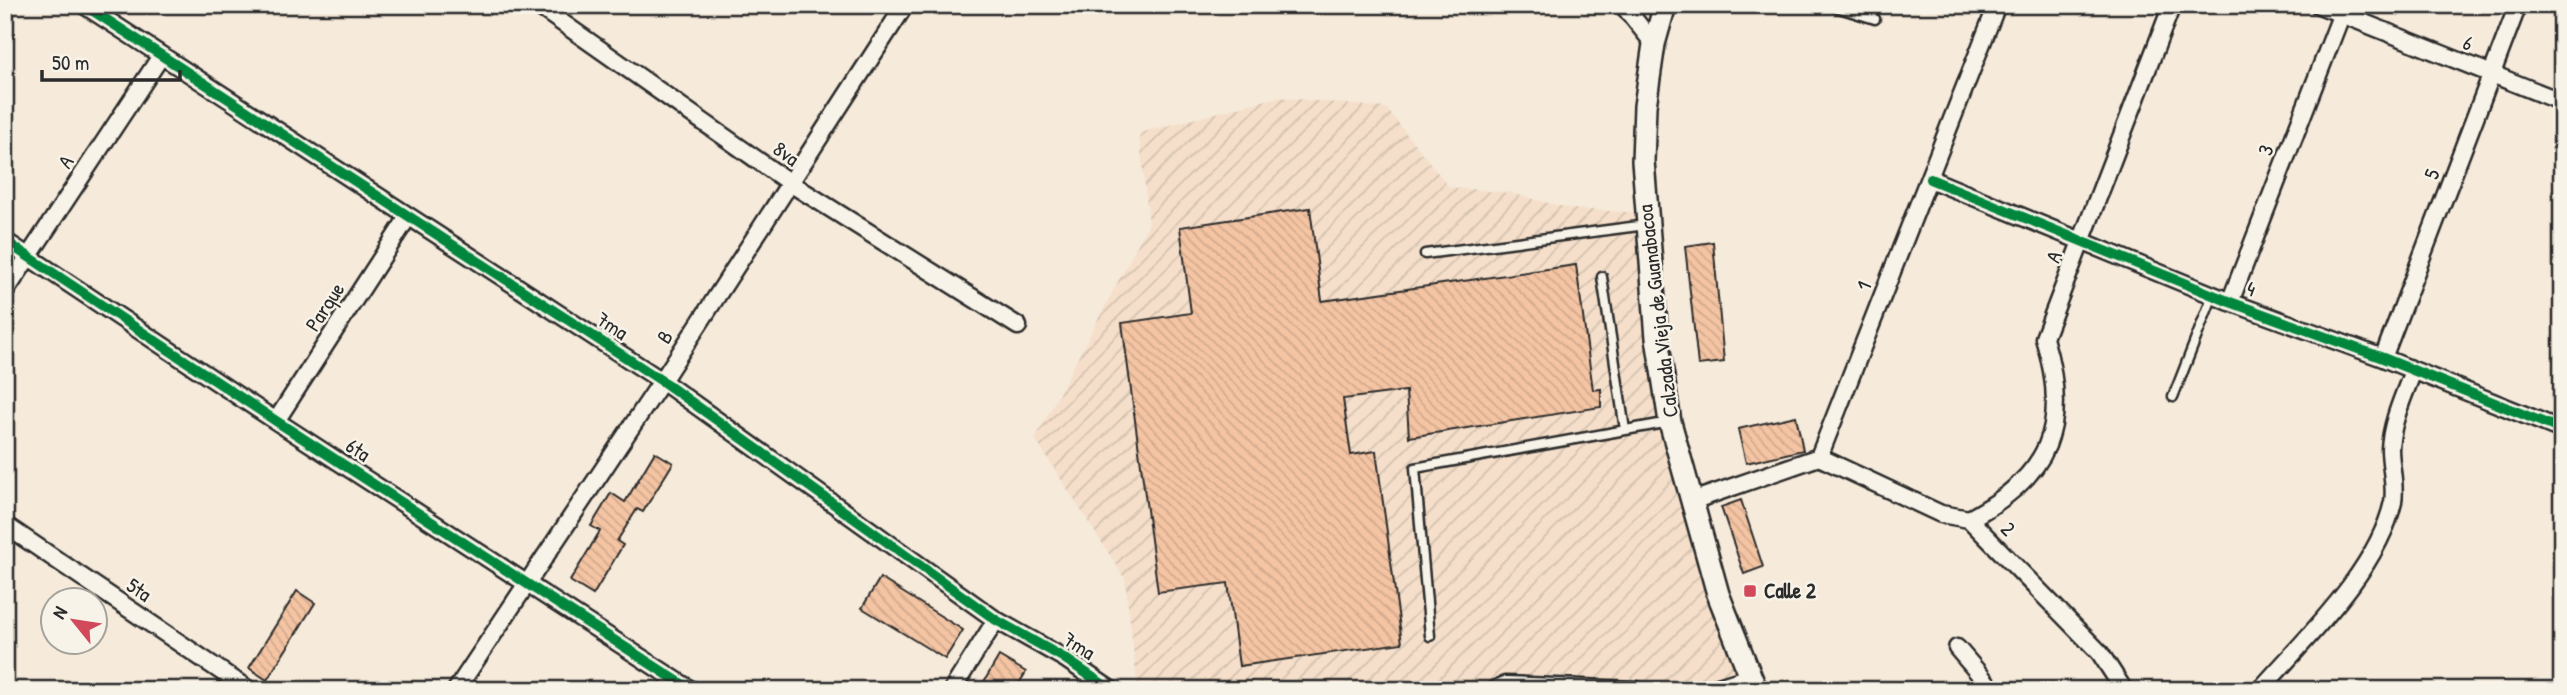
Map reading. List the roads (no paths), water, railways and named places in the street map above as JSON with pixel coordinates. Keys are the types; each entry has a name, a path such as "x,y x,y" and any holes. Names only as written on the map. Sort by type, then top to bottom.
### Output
{"main road":[{"name":"Calzada Vieja de Guanabacoa","path":"1665,5 1654,44 1645,106 1643,161 1657,338 1670,422 1718,594 1753,683"}],"street":[{"name":"7ma","path":"84,5 662,381 996,620 1064,658 1111,690"},
{"name":"8va","path":"537,5 790,183 1018,326"},
{"name":"B","path":"456,690 662,381 905,5"},
{"path":"1623,5 1654,44"},
{"name":"1","path":"1819,457 1997,5"},
{"name":"A","path":"1969,519 1995,505 2022,483 2036,467 2048,443 2056,397 2052,364 2044,338 2172,5"},
{"name":"6","path":"2319,5 2562,102"},
{"name":"5","path":"2383,358 2518,5"},
{"name":"3","path":"2230,302 2342,13"},
{"name":"A","path":"5,292 162,56"},
{"name":"4","path":"1930,179 2230,302 2383,358 2562,430"},
{"name":"Parque","path":"276,421 408,217"},
{"name":"6ta","path":"5,240 276,421 691,690"},
{"path":"2261,689 2319,625 2355,579 2381,536 2393,501 2390,446 2400,405 2413,371"},
{"path":"1692,501 1819,457"},
{"name":"2","path":"1819,457 1941,514 1969,519 2100,653 2124,690"},
{"name":"5ta","path":"5,525 249,690"},
{"path":"952,690 996,620"},
{"path":"1956,648 1993,690"},
{"path":"1695,690 1753,683"},
{"path":"1494,690 1504,685 1636,690"}],"lane":[{"path":"1829,5 1875,19"},
{"path":"1425,254 1646,225"},
{"path":"1602,277 1625,430"},
{"path":"2173,397 2213,295"},
{"path":"1430,635 1415,468 1670,422"},
{"path":"2261,689 2280,690"}],"place":[{"name":"Calle 2","path":"1750,591"}]}
